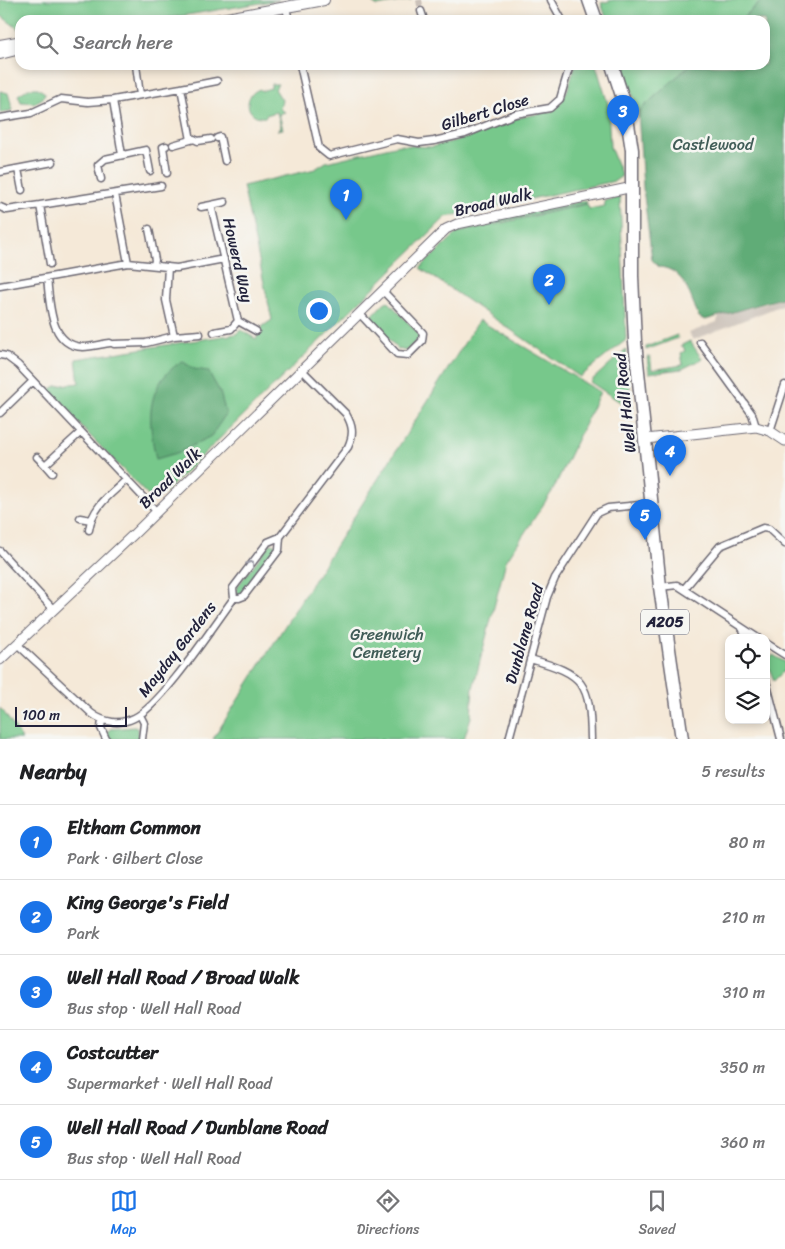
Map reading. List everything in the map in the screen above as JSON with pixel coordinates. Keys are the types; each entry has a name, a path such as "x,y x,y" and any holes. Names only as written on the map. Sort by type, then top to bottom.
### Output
{"highway":[{"path":"589,0 594,15"},
{"name":"Well Hall Road","path":"614,70 628,118 633,187 634,322 660,587 682,739"}],"main road":[{"path":"245,15 324,0"},
{"path":"1,48 15,43"},
{"path":"1,48 15,49"}],"street":[{"path":"551,0 559,15"},
{"path":"286,8 288,15"},
{"path":"137,70 140,96"},
{"name":"Gilbert Close","path":"301,70 319,148 330,156 397,140 419,143 434,141 465,134 515,114 550,108 560,99 569,70"},
{"path":"0,118 32,112 61,99 88,102 113,100 217,81"},
{"path":"181,88 191,140"},
{"path":"113,100 122,155"},
{"path":"167,173 163,147 191,140 220,137 225,161"},
{"path":"101,179 98,165 105,159 146,150 150,171"},
{"path":"0,172 53,162"},
{"path":"18,169 22,190"},
{"path":"0,207 7,210 161,186"},
{"name":"Broad Walk","path":"0,660 156,512 451,226 633,187"},
{"path":"115,194 128,263"},
{"name":"Howerd Way","path":"201,207 225,202"},
{"path":"40,205 50,264"},
{"name":"Howerd Way","path":"211,205 238,321 256,331"},
{"path":"149,229 155,260 154,265"},
{"path":"0,286 128,263 168,267 189,266 224,259"},
{"path":"168,267 166,300 174,336"},
{"path":"46,278 53,322 61,337 70,343 83,347 112,343 146,343 174,336 200,334"},
{"path":"360,314 398,354 408,354 422,341 423,333 383,292"},
{"name":"Howerd Way","path":"214,332 232,329 238,321"},
{"path":"700,342 752,414 756,427"},
{"path":"0,355 12,360 33,380 156,512"},
{"name":"Mayday Gardens","path":"102,720 118,723 140,715 156,702 234,598 244,596 279,550 280,538 348,447 352,438 351,422 346,414 302,370"},
{"path":"0,413 33,380"},
{"path":"770,431 785,385"},
{"path":"646,439 756,427 770,431 785,441"},
{"path":"45,465 81,432"},
{"path":"37,457 52,473"},
{"path":"90,530 91,520 97,507 126,480"},
{"name":"Dunblane Road","path":"509,739 551,587 594,517 608,508 651,504"},
{"path":"80,518 91,520"},
{"path":"684,589 723,544 762,528 769,529 785,544"},
{"name":"Mayday Gardens","path":"234,598 233,588 250,565 268,542 280,538"},
{"path":"0,551 54,610"},
{"path":"660,587 674,584 684,589 752,634"},
{"path":"741,627 745,634"},
{"path":"17,644 91,713 102,720 101,728 106,739"},
{"path":"770,647 785,655"},
{"path":"530,659 560,667 578,679 589,703 591,739"},
{"path":"770,698 780,739"},
{"name":"Mayday Gardens","path":"140,715 144,723 142,739"}],"shaded area":[{"path":"785,297 785,304 693,340 689,333 717,322 719,316"}],"green space":[{"path":"0,0 279,0 187,15 15,15 15,26 0,15"},
{"path":"371,0 411,0 377,6"},
{"path":"613,0 763,0 746,15 605,15 601,3"},
{"name":"Castlewood","path":"763,0 785,0 785,297 705,320 699,317 681,278 668,269 659,267 652,260 643,188 638,112 684,70 770,70 770,15 746,15"},
{"path":"574,70 598,70 608,104 610,147 622,176 615,181 446,217 156,501 152,500 47,391 56,386 79,383 76,359 236,334 241,330 256,339 263,326 272,320 243,186 315,169 326,162 399,145 431,147 470,137 508,120 552,111 561,102"},
{"path":"625,70 684,70 638,112"},
{"path":"271,84 278,84 275,89 282,100 280,109 285,112 279,114 283,129 277,130 281,128 277,112 266,115 266,117 259,117 250,111 248,106 250,96 254,92 260,89 261,91 271,88"},
{"path":"29,88 38,88 45,93 43,98 35,103 21,102 18,95"},
{"path":"0,91 8,93 13,110 0,113"},
{"path":"620,197 626,340 580,377 420,268 457,233 587,204 589,209 605,206 604,201"},
{"path":"586,200 587,203 453,232 417,267 415,265 455,229"},
{"path":"388,301 419,334 418,340 406,351 398,349 369,319"},
{"name":"Greenwich Cemetery","path":"479,320 600,392 553,490 506,561 473,688 471,717 464,739 213,739"},
{"path":"677,335 678,338 646,350 646,347"},
{"path":"690,341 702,359 682,369 649,373 647,357 650,357 652,370 683,365 681,353 685,351 683,346 680,346"},
{"path":"626,349 632,410 590,382"},
{"path":"182,361 194,369 208,371 220,392 226,414 211,436 180,452 156,459 151,431 152,405 155,393 161,381"},
{"path":"270,544 275,544 276,549 242,593 237,594 236,588"},
{"path":"773,655 785,662 785,670 774,681 770,671 770,659"},
{"path":"0,708 3,711 22,739 0,739"},
{"path":"138,728 139,739 109,739 107,735 110,729"}],"tunnel":[{"path":"419,0 421,11"}],"place":[{"name":"Well Hall Road / Broad Walk","path":"623,136"},
{"name":"Eltham Common","path":"346,220"},
{"name":"King George's Field","path":"549,305"},
{"name":"Costcutter","path":"670,476"},
{"name":"Well Hall Road / Dunblane Road","path":"645,540"}]}
